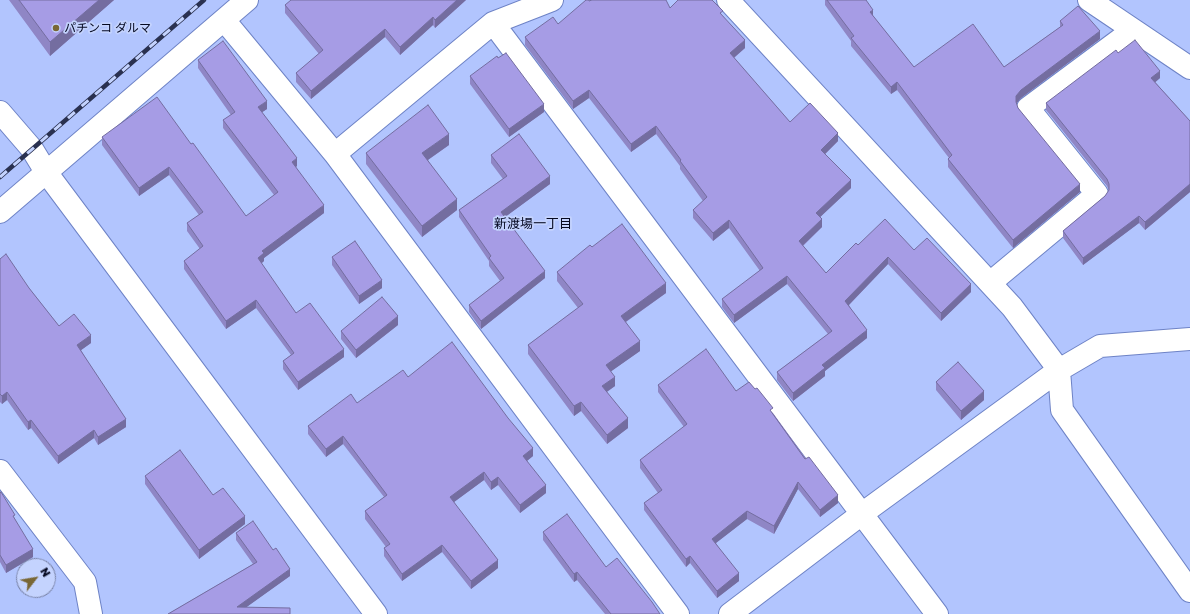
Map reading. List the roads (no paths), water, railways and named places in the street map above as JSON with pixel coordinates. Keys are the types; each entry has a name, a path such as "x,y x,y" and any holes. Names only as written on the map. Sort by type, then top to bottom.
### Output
{"street":[{"path":"0,212 247,0"},
{"path":"335,154 493,23 552,0"},
{"path":"728,0 1012,307 1059,370 1062,410 1190,591"},
{"path":"1089,0 1190,68"},
{"path":"224,20 335,154 678,614"},
{"path":"493,23 863,513 937,614"},
{"path":"990,283 1097,194 1028,108 1133,30"},
{"path":"1,116 32,149 46,172 376,614"},
{"path":"730,614 863,513 1059,370 1100,346 1190,339"},
{"path":"0,472 85,582 91,614"}],"railway":[{"path":"0,177 204,0"}],"place":[{"name":"パチンコ ダルマ","path":"56,28"}],"district":[{"name":"新渡場一丁目","path":"533,224"}]}
